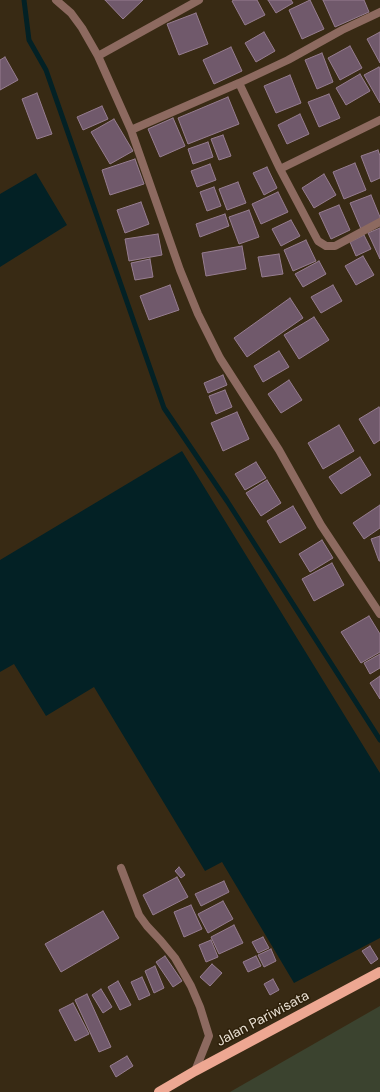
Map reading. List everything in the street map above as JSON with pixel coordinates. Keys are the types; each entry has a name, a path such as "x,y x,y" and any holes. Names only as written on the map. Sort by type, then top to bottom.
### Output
{"main road":[{"name":"Jalan Pariwisata","path":"159,1092 195,1071 380,972"}],"street":[{"path":"56,0 75,18 98,56 131,130 180,270 198,314 217,351 279,450 321,526 380,614"},
{"path":"98,56 199,0"},
{"path":"131,130 288,60 342,30 380,12"},
{"path":"239,83 280,169 318,241 326,246 335,246 380,222"},
{"path":"280,169 380,120"},
{"path":"121,868 139,915 175,958 191,986 200,1007 209,1036 195,1071"}],"green space":[{"path":"380,1006 380,1092 230,1092"}],"water":[{"path":"36,173 67,225 0,267 0,194"},
{"path":"182,451 380,773 380,938 294,983 222,862 205,871 94,687 46,716 14,664 0,672 0,560"}],"building":[{"path":"105,0 143,0 123,19"},
{"path":"257,0 265,15 245,25 232,1"},
{"path":"268,0 291,0 293,3 276,13"},
{"path":"310,0 324,29 302,39 289,10"},
{"path":"323,0 364,0 369,12 335,27"},
{"path":"196,13 208,44 179,55 167,24"},
{"path":"264,32 275,51 256,62 245,43"},
{"path":"380,32 380,63 367,39"},
{"path":"350,46 362,68 340,80 328,58"},
{"path":"231,47 242,71 214,84 203,60"},
{"path":"322,53 333,82 317,89 305,60"},
{"path":"5,57 18,80 0,90 0,60"},
{"path":"379,67 380,69 380,103 364,75"},
{"path":"360,74 370,91 346,105 336,88"},
{"path":"290,75 301,103 276,113 264,86"},
{"path":"37,93 52,134 37,139 22,99"},
{"path":"329,94 340,118 319,127 308,102"},
{"path":"228,97 239,124 188,144 178,118"},
{"path":"102,106 108,119 83,130 77,117"},
{"path":"300,114 309,134 287,144 278,125"},
{"path":"173,118 185,146 160,157 148,129"},
{"path":"114,119 133,151 110,164 91,132"},
{"path":"223,135 231,156 219,160 211,139"},
{"path":"208,142 213,157 193,164 188,149"},
{"path":"378,150 380,156 380,178 371,182 361,156"},
{"path":"135,159 144,184 110,195 102,170"},
{"path":"355,163 366,190 344,199 333,172"},
{"path":"210,164 216,180 197,187 191,171"},
{"path":"267,167 277,188 264,195 253,173"},
{"path":"324,174 336,195 314,208 302,188"},
{"path":"238,182 246,203 227,210 219,189"},
{"path":"214,187 221,206 207,211 200,192"},
{"path":"278,192 288,212 261,224 252,204"},
{"path":"371,195 380,217 380,221 361,229 350,203"},
{"path":"141,202 149,224 125,233 117,210"},
{"path":"339,205 350,230 331,239 319,213"},
{"path":"249,210 259,237 239,244 229,217"},
{"path":"225,214 229,226 200,237 196,224"},
{"path":"291,220 300,236 281,246 272,229"},
{"path":"380,228 380,259 368,233"},
{"path":"158,234 162,255 129,261 125,239"},
{"path":"364,235 371,249 356,256 350,242"},
{"path":"306,240 316,261 293,271 284,250"},
{"path":"242,246 246,269 206,276 202,253"},
{"path":"279,254 283,274 262,277 258,257"},
{"path":"363,256 374,275 356,285 345,266"},
{"path":"150,259 153,277 135,280 131,263"},
{"path":"319,261 326,274 303,287 295,274"},
{"path":"170,285 179,310 149,320 140,296"},
{"path":"333,285 342,301 321,313 311,297"},
{"path":"290,298 303,318 247,357 234,338"},
{"path":"314,317 329,340 299,359 284,335"},
{"path":"279,351 289,367 263,382 254,366"},
{"path":"223,375 227,385 208,393 204,383"},
{"path":"289,380 302,400 281,413 268,394"},
{"path":"225,390 232,407 216,414 209,396"},
{"path":"379,407 380,440 374,444 359,419"},
{"path":"237,412 249,439 223,451 211,423"},
{"path":"339,425 354,451 323,469 308,443"},
{"path":"360,457 371,475 341,494 329,477"},
{"path":"256,462 266,478 245,490 235,474"},
{"path":"267,480 281,503 261,516 246,493"},
{"path":"380,505 380,528 364,539 353,523"},
{"path":"293,506 306,528 280,543 267,521"},
{"path":"380,536 380,561 379,561 371,539"},
{"path":"322,540 333,558 310,572 299,554"},
{"path":"332,563 344,585 314,601 302,579"},
{"path":"369,616 380,634 380,652 361,663 341,632"},
{"path":"380,654 380,668 370,674 364,663"},
{"path":"380,676 380,699 370,683"},
{"path":"179,867 185,875 181,878 175,871"},
{"path":"177,877 188,897 153,915 143,895"},
{"path":"224,881 229,892 201,906 195,894"},
{"path":"223,901 233,919 208,933 198,914"},
{"path":"191,905 202,929 184,937 174,912"},
{"path":"103,911 119,938 61,972 45,944"},
{"path":"234,925 243,943 219,954 211,937"},
{"path":"263,937 269,948 258,953 252,942"},
{"path":"211,940 218,957 206,962 199,945"},
{"path":"370,946 378,959 371,964 362,951"},
{"path":"271,949 276,961 264,967 258,955"},
{"path":"165,956 182,981 173,987 156,962"},
{"path":"256,956 261,966 248,972 243,962"},
{"path":"212,964 222,973 210,986 200,977"},
{"path":"155,966 164,988 154,993 145,971"},
{"path":"142,977 150,995 139,1000 131,982"},
{"path":"273,979 279,990 270,995 264,984"},
{"path":"118,981 131,1005 120,1010 108,987"},
{"path":"101,989 112,1007 103,1013 92,995"},
{"path":"87,994 111,1047 99,1052 75,1000"},
{"path":"73,1003 89,1034 75,1041 59,1010"},
{"path":"127,1056 133,1066 116,1077 110,1066"}],"waterway":[{"path":"24,0 29,40 46,70 164,408 227,501 380,740"}]}
